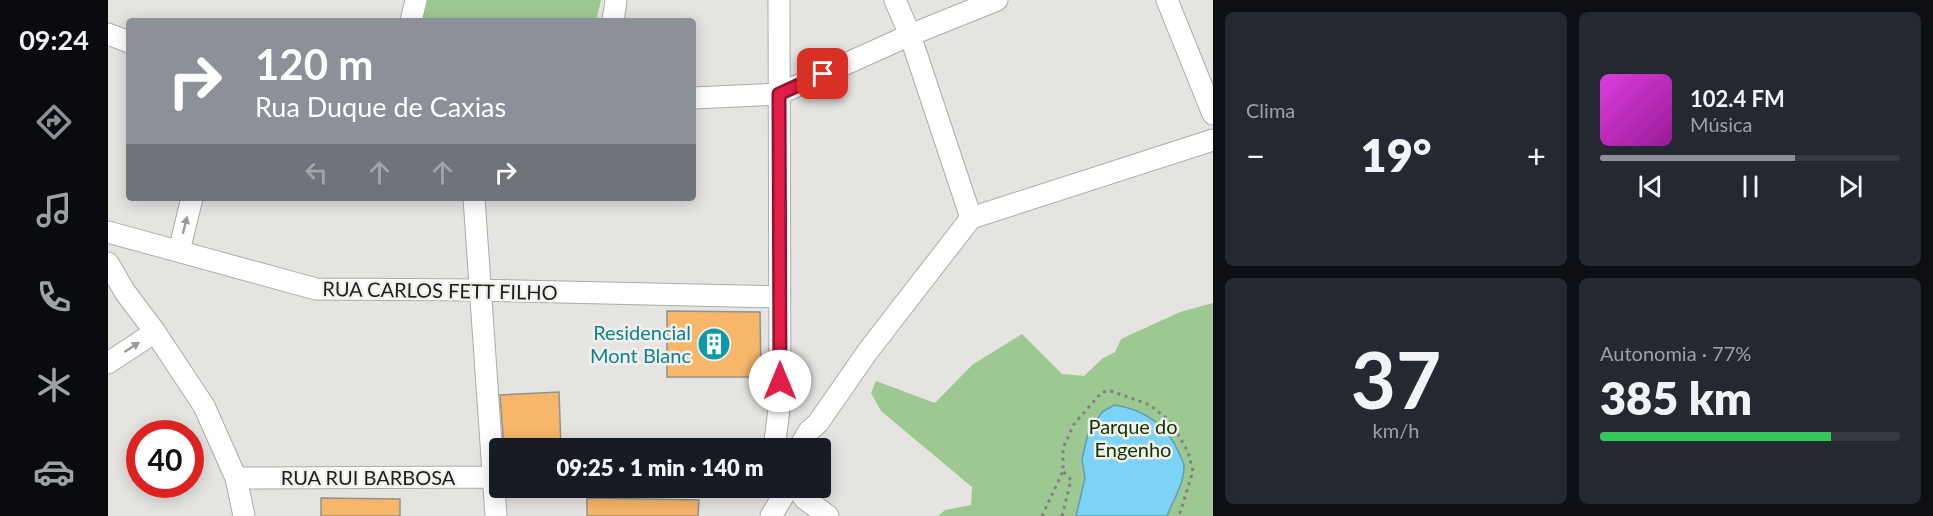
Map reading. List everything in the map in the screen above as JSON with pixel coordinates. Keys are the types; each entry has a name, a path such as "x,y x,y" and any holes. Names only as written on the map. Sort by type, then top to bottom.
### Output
{"street":[{"path":"412,18 416,0"},
{"path":"613,18 616,0"},
{"path":"775,438 780,402 779,0"},
{"path":"895,0 910,35 971,218"},
{"path":"696,98 779,94 910,35 998,0"},
{"path":"1167,0 1213,114"},
{"path":"108,34 126,41"},
{"path":"805,438 818,423 867,351 971,218 1213,140"},
{"path":"178,251 191,201"},
{"path":"474,201 493,438"},
{"name":"RUA CARLOS FETT FILHO","path":"111,249 150,243 316,290 480,290 780,297"},
{"path":"111,249 125,292 155,332 204,406 236,478 244,516"},
{"path":"108,363 155,332"},
{"path":"780,402 786,438"},
{"path":"815,438 818,423"},
{"name":"RUA RUI BARBOSA","path":"236,478 489,477"},
{"path":"496,498 496,516"},
{"path":"770,516 773,498"},
{"path":"770,516 789,498"},
{"path":"806,498 828,516"}],"path":[{"path":"1042,516 1063,471 1063,448 1074,423 1102,392 1111,391 1150,405 1171,422 1191,462 1193,471 1179,516"},
{"path":"1062,516 1071,480 1063,471"}],"green space":[{"path":"424,0 601,0 597,18 421,18"},
{"name":"Parque do Engenho","path":"1213,303 1213,516 938,516 945,510 971,505 972,487 881,411 871,393 876,381 935,403 972,365 1022,334 1062,374 1084,376 1103,358 1115,352 1121,339 1180,312"}],"water":[{"path":"1114,405 1135,410 1154,420 1174,443 1184,463 1180,486 1167,516 1076,516 1085,478 1082,459 1088,434 1102,412"}],"building":[{"name":"Residencial Mont Blanc","path":"667,311 760,312 761,377 667,377"},
{"path":"559,392 561,438 503,438 500,395"},
{"path":"321,498 400,499 400,516 321,516"},
{"path":"587,498 699,500 698,516 587,516"}],"place":[{"name":"Residencial Mont Blanc","path":"714,344"}],"route":[{"path":"780,381 779,94 823,74"}]}
